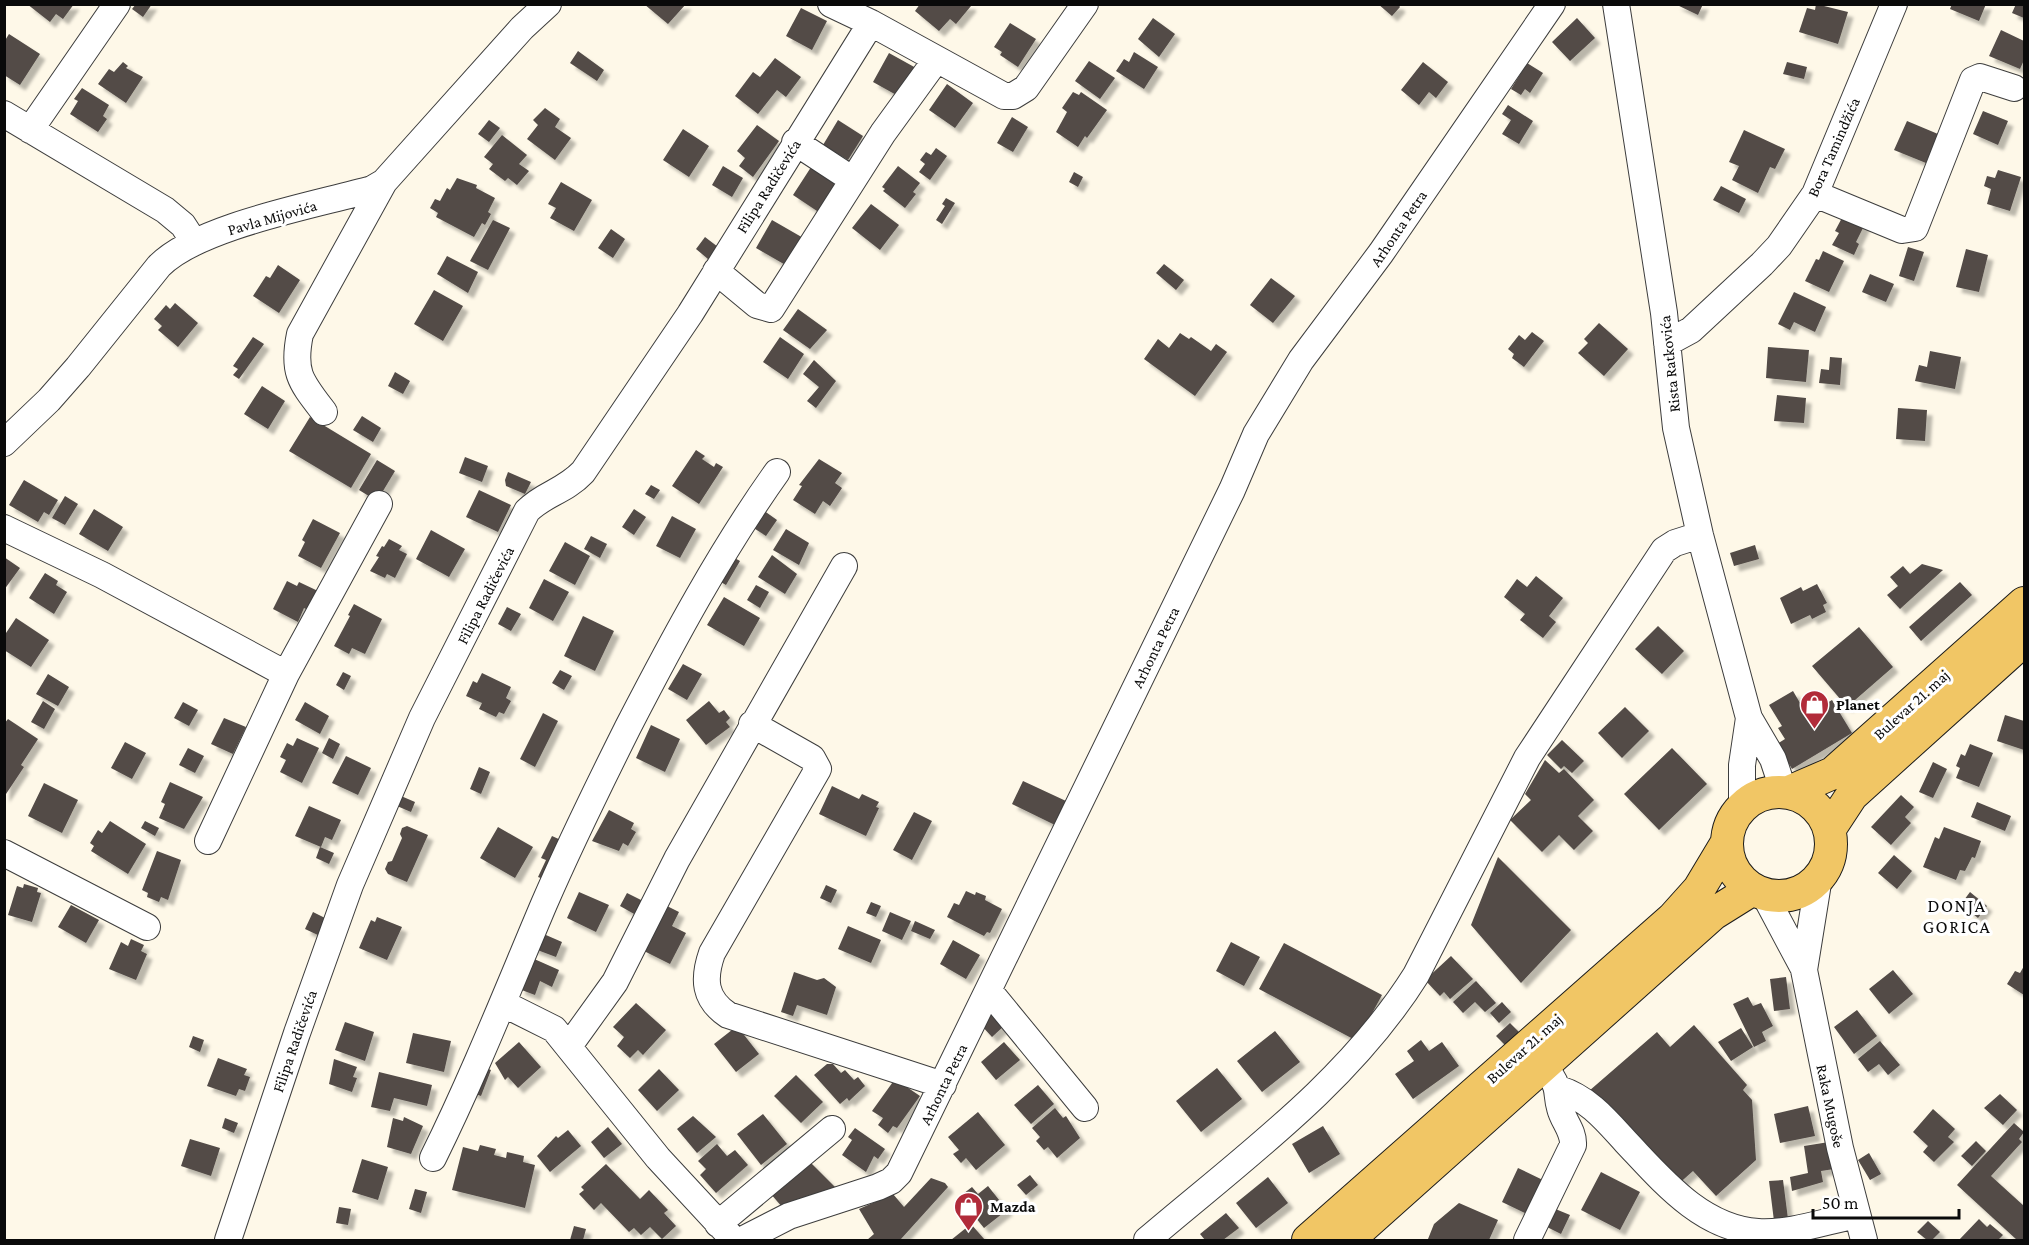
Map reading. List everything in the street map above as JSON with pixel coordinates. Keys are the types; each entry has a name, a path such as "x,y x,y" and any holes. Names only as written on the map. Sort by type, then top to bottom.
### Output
{"main road":[{"name":"Bulevar 21. maj","path":"1308,1240 1673,918 1699,889 1726,844 1728,830 1742,806 1769,792 1786,792 1833,774 2025,603"},
{"name":"Bulevar 21. maj","path":"1829,830 1852,795 2025,640"},
{"path":"1726,844 1733,870 1758,892 1776,896 1794,893 1810,885 1819,877 1830,855 1829,830 1815,806 1786,792"},
{"name":"Bulevar 21. maj","path":"1348,1240 1551,1077 1713,914 1758,892"}],"street":[{"name":"Pavla Mijovića","path":"4,443 49,400 171,254 194,242 372,189 384,182 522,28 548,4"},
{"path":"831,4 871,23 997,95 1013,96 1026,88 1086,4"},
{"name":"Arhonta Petra","path":"742,1240 789,1216 891,1181 906,1163 1232,490 1256,435 1301,360 1382,253 1552,4"},
{"name":"Rista Ratkovića","path":"1616,4 1667,343 1673,413 1700,535 1749,717 1773,759 1786,792"},
{"name":"Bora Tamindžića","path":"1667,343 1691,330 1762,264 1779,246 1815,194 1894,4"},
{"path":"30,130 112,6"},
{"name":"Filipa Radičevića","path":"228,1240 304,1012 350,885 422,718 527,511 536,501 571,485 583,472 716,272 871,23"},
{"path":"716,272 757,305 771,309 883,133 936,60"},
{"path":"1815,194 1902,230 1915,228 1973,80 1980,77 2014,88"},
{"path":"4,114 165,210 183,225 194,242"},
{"path":"795,142 853,180"},
{"path":"324,412 300,381 297,348 300,334 384,182"},
{"path":"433,1158 504,1004 544,903 588,807 664,656 720,560 777,472"},
{"path":"208,841 286,674 379,504"},
{"path":"4,528 102,574 286,674"},
{"path":"1147,1240 1329,1082 1401,1000 1527,758 1586,666 1664,550 1675,543 1700,535"},
{"path":"570,1046 615,982 677,859 844,566"},
{"name":"Rista Ratkovića","path":"1742,806 1742,765 1749,717"},
{"path":"752,724 812,758 818,769 712,953 706,977 706,991 711,1001 728,1015 943,1085"},
{"path":"4,853 147,927"},
{"name":"Raka Mugoše","path":"1804,969 1819,877"},
{"name":"Raka Mugoše","path":"1758,892 1804,969 1840,1148 1864,1240"},
{"path":"989,991 1085,1108"},
{"path":"504,1004 554,1029 570,1046 598,1086 726,1232 832,1129"},
{"path":"1551,1077 1597,1111 1663,1181 1693,1208 1720,1223 1758,1232 1789,1229 1857,1215"},
{"path":"1527,1240 1573,1145 1573,1136 1560,1108 1551,1077"}],"building":[{"path":"27,4 74,4 63,19 56,14 50,22"},
{"path":"136,4 152,4 143,17 132,9"},
{"path":"644,4 686,4 668,24"},
{"path":"920,4 970,4 971,6 956,24 950,19 939,31 915,11"},
{"path":"1378,4 1398,4 1400,7 1392,16"},
{"path":"1675,4 1703,4 1698,15"},
{"path":"1816,4 1848,12 1838,44 1799,32 1807,8 1815,10"},
{"path":"1952,4 1986,4 1979,21 1950,9"},
{"path":"2016,4 2024,4 2024,18 2012,13"},
{"path":"801,8 827,21 812,50 786,36"},
{"path":"1153,18 1175,34 1159,57 1138,39"},
{"path":"1577,18 1595,38 1570,61 1552,42"},
{"path":"1010,23 1036,39 1018,67 1000,55 1002,52 994,47"},
{"path":"2001,30 2024,41 2024,60 2020,69 1989,56"},
{"path":"9,34 40,54 20,85 4,75 4,42"},
{"path":"578,51 604,70 597,81 570,63"},
{"path":"1134,52 1158,67 1144,89 1116,71 1124,59 1129,62"},
{"path":"889,53 916,68 900,97 873,82"},
{"path":"775,58 801,77 786,97 777,90 758,114 735,96 753,72 760,77"},
{"path":"1089,61 1115,78 1100,99 1075,81"},
{"path":"123,62 128,66 126,68 143,77 126,103 98,84 109,69 114,72"},
{"path":"1423,62 1448,82 1436,98 1429,92 1419,105 1401,90"},
{"path":"1787,62 1807,67 1804,79 1783,74"},
{"path":"1527,63 1543,73 1530,93 1525,89 1521,95 1511,89"},
{"path":"947,84 973,103 955,128 929,110"},
{"path":"82,88 109,105 103,116 107,119 98,132 70,114 78,101 74,99"},
{"path":"1073,92 1079,95 1081,92 1107,110 1078,147 1056,132 1067,112 1062,108"},
{"path":"1508,105 1533,121 1519,144 1502,134 1511,120 1502,114"},
{"path":"545,108 560,119 555,127 571,138 555,160 527,139 538,125 533,120"},
{"path":"1983,111 2008,121 1998,145 1973,134"},
{"path":"1012,117 1028,127 1013,152 997,143"},
{"path":"489,120 500,128 489,142 478,134"},
{"path":"838,120 863,136 848,160 823,145"},
{"path":"1907,121 1938,134 1926,163 1894,150"},
{"path":"757,125 779,141 753,177 739,166 745,158 737,151"},
{"path":"683,129 709,146 689,177 663,160"},
{"path":"1744,130 1785,149 1775,169 1770,167 1758,193 1732,180 1739,166 1729,162"},
{"path":"502,135 527,155 519,164 529,171 517,185 508,178 505,181 489,169 493,164 484,157"},
{"path":"936,148 947,156 930,180 919,172 925,164 920,160 926,152 931,155"},
{"path":"815,161 849,184 826,217 793,195"},
{"path":"723,166 743,178 732,197 712,185"},
{"path":"898,166 920,183 913,192 916,194 905,208 883,191 885,189 882,187"},
{"path":"1998,170 2021,177 2010,211 1987,204 1991,189 1984,186 1987,176 1995,178"},
{"path":"1074,172 1083,177 1078,187 1069,182"},
{"path":"457,178 477,185 476,188 495,198 488,212 491,214 485,225 482,223 474,237 436,217 438,213 430,208 435,199 440,201 447,188 450,190"},
{"path":"561,182 592,200 574,231 550,218 556,208 548,204"},
{"path":"1721,186 1746,199 1739,213 1713,200"},
{"path":"946,198 955,203 942,224 936,220 945,206 942,204"},
{"path":"871,204 899,225 880,250 852,228"},
{"path":"1844,214 1865,224 1856,242 1859,244 1854,255 1832,245 1839,233 1835,231"},
{"path":"493,220 510,228 488,270 470,261"},
{"path":"772,220 805,239 789,267 756,248"},
{"path":"611,229 625,239 613,258 598,248"},
{"path":"705,237 718,247 708,259 696,249"},
{"path":"1908,247 1924,252 1914,281 1899,276"},
{"path":"1966,249 1988,255 1979,292 1956,287"},
{"path":"1823,251 1844,261 1829,292 1805,281 1816,259 1819,260"},
{"path":"447,256 478,272 468,293 437,274"},
{"path":"1164,264 1184,280 1176,290 1156,273"},
{"path":"278,265 300,280 279,313 253,296 266,276 270,278"},
{"path":"1870,274 1894,284 1886,302 1862,292"},
{"path":"1271,278 1295,296 1273,323 1250,305"},
{"path":"434,290 463,306 443,341 414,324"},
{"path":"1794,292 1826,307 1815,332 1794,322 1790,330 1778,324"},
{"path":"175,303 198,323 178,347 158,330 162,326 154,319 166,305 170,309"},
{"path":"798,309 827,330 810,349 783,330"},
{"path":"1599,323 1628,349 1604,376 1578,353 1588,343 1584,339"},
{"path":"1532,332 1544,341 1524,367 1512,358 1514,354 1508,349 1519,335 1525,340"},
{"path":"1180,333 1189,339 1191,337 1211,351 1216,344 1227,352 1195,396 1144,359 1158,339 1169,348"},
{"path":"253,337 264,344 239,379 233,375 238,369 233,366"},
{"path":"780,337 804,354 788,379 763,362"},
{"path":"1768,347 1809,350 1806,382 1766,378"},
{"path":"1930,351 1961,357 1955,389 1915,381 1919,365 1927,367"},
{"path":"1830,357 1842,358 1840,385 1819,383 1821,369 1829,370"},
{"path":"814,360 836,381 816,408 807,401 819,387 803,374"},
{"path":"395,372 410,381 403,394 388,386"},
{"path":"262,386 285,401 268,429 244,414"},
{"path":"1777,395 1806,398 1804,423 1774,421"},
{"path":"1898,408 1927,410 1925,441 1896,439"},
{"path":"362,416 381,428 373,442 353,430"},
{"path":"310,417 371,454 351,488 289,451"},
{"path":"696,450 705,456 702,459 714,467 716,463 723,467 699,504 672,486"},
{"path":"465,457 488,466 482,482 459,473"},
{"path":"819,459 842,473 835,483 842,488 830,506 823,501 815,514 793,500 802,486 799,485"},
{"path":"377,460 395,471 377,501 359,490"},
{"path":"508,472 531,482 525,494 506,486 505,480"},
{"path":"24,480 58,500 49,515 44,512 38,522 9,505"},
{"path":"651,485 660,490 654,499 645,494"},
{"path":"479,490 511,505 498,532 466,517"},
{"path":"65,496 78,504 65,525 52,518"},
{"path":"94,509 123,527 108,551 79,534"},
{"path":"634,509 646,517 634,535 622,527"},
{"path":"763,510 777,520 766,536 752,527"},
{"path":"672,516 696,529 680,558 656,546"},
{"path":"313,519 340,533 321,568 298,556 305,542 302,540"},
{"path":"786,529 809,543 799,565 773,550"},
{"path":"431,530 465,549 449,577 416,559"},
{"path":"591,536 607,544 600,558 584,549"},
{"path":"389,539 402,546 399,550 407,554 395,578 387,574 385,578 370,571 379,557 376,556"},
{"path":"565,542 590,556 575,585 549,571"},
{"path":"1755,545 1759,559 1734,566 1730,553"},
{"path":"772,555 797,574 785,594 758,577"},
{"path":"731,556 740,561 726,585 717,580"},
{"path":"4,557 20,568 4,590"},
{"path":"1922,564 1943,570 1900,609 1887,595 1898,586 1890,577 1903,566 1910,574"},
{"path":"45,573 58,581 56,585 67,592 54,614 29,598"},
{"path":"1536,576 1563,598 1549,616 1556,622 1543,638 1520,620 1525,614 1504,597 1517,579 1527,587"},
{"path":"544,579 569,592 553,621 529,608"},
{"path":"287,581 297,586 299,582 318,591 308,610 304,608 298,622 273,609"},
{"path":"1960,582 1972,595 1921,641 1909,627"},
{"path":"1817,584 1827,603 1823,605 1826,612 1812,619 1810,615 1791,624 1780,598 1801,587 1803,591"},
{"path":"756,585 769,592 760,608 747,600"},
{"path":"724,597 760,618 744,646 707,625"},
{"path":"354,604 382,619 365,654 352,648 349,654 334,646"},
{"path":"507,607 521,614 511,631 498,624"},
{"path":"583,616 614,631 595,671 564,656"},
{"path":"16,618 49,640 31,667 4,650 4,636"},
{"path":"1658,626 1684,651 1662,674 1635,649"},
{"path":"1859,627 1893,667 1847,707 1812,666"},
{"path":"683,664 702,674 687,700 668,689"},
{"path":"560,670 572,676 564,690 552,683"},
{"path":"343,672 351,676 344,690 336,685"},
{"path":"482,673 511,687 506,698 511,701 504,714 499,712 496,717 479,709 482,703 466,696 473,681 477,683"},
{"path":"48,674 69,687 58,706 36,694"},
{"name":"Planet","path":"1793,691 1803,708 1806,706 1810,713 1832,700 1852,733 1792,769 1777,744 1785,739 1778,728 1782,726 1769,705"},
{"path":"43,701 55,709 44,729 31,722"},
{"path":"709,701 719,713 724,710 730,718 726,722 730,727 706,745 686,720"},
{"path":"183,702 198,710 189,726 174,718"},
{"path":"305,702 329,716 320,734 295,720"},
{"path":"1625,707 1649,731 1622,758 1598,733"},
{"path":"543,713 558,721 535,767 520,759"},
{"path":"2005,715 2024,721 2024,750 1997,741"},
{"path":"224,718 246,727 233,754 211,744"},
{"path":"8,719 38,739 21,765 24,767 4,797 4,724"},
{"path":"651,725 680,739 665,772 636,758"},
{"path":"297,738 319,748 302,783 280,772 286,760 280,757 287,743 293,746"},
{"path":"329,738 340,744 333,759 322,753"},
{"path":"1562,740 1584,761 1572,773 1564,766 1561,769 1547,755"},
{"path":"125,742 146,753 132,779 111,768"},
{"path":"1970,744 1993,753 1979,787 1956,778 1960,768 1956,766 1961,754 1965,756"},
{"path":"188,748 204,756 195,773 179,765"},
{"path":"1672,748 1707,784 1659,830 1624,794"},
{"path":"346,756 371,768 358,795 332,783"},
{"path":"1545,760 1559,773 1564,769 1594,800 1578,816 1593,831 1574,850 1559,835 1542,852 1510,820 1531,800 1525,794"},
{"path":"1933,762 1947,769 1933,798 1919,792"},
{"path":"479,767 490,772 481,794 470,789"},
{"path":"1023,781 1066,801 1055,825 1012,804"},
{"path":"170,782 203,797 184,829 159,818 165,804 161,802"},
{"path":"44,783 78,800 62,833 28,816"},
{"path":"832,786 859,799 862,794 879,802 876,807 879,808 866,836 819,814"},
{"path":"1901,795 1914,807 1905,817 1911,823 1891,845 1871,827"},
{"path":"401,796 415,802 411,812 397,806"},
{"path":"1977,802 2011,816 2005,831 1971,817"},
{"path":"309,806 341,820 332,840 325,837 321,847 295,836"},
{"path":"609,810 634,823 631,829 636,832 628,846 623,843 619,851 592,841"},
{"path":"914,812 932,821 912,860 893,850"},
{"path":"110,821 146,844 128,874 91,851 94,846 90,843 98,830 102,833"},
{"path":"145,821 159,828 155,836 141,828"},
{"path":"407,826 428,835 407,882 388,874 385,869 388,862 392,861 402,838 400,834 402,828"},
{"path":"498,827 533,847 515,878 480,858"},
{"path":"1944,827 1981,841 1975,858 1972,857 1965,871 1960,870 1956,880 1923,867 1935,837 1939,839"},
{"path":"552,836 563,841 546,880 538,877 546,860 541,858"},
{"path":"320,847 334,853 329,864 316,858"},
{"path":"157,851 181,860 168,900 161,897 159,902 147,897 148,893 142,890"},
{"path":"1894,855 1912,871 1897,889 1878,873"},
{"path":"1498,857 1571,930 1521,983 1471,925"},
{"path":"24,884 38,888 37,892 41,893 32,922 8,915 17,886 23,888"},
{"path":"826,885 837,890 831,903 820,898"},
{"path":"966,891 986,896 985,900 1002,909 990,933 987,932 984,936 947,917 954,903 959,905"},
{"path":"579,892 609,905 596,932 567,918"},
{"path":"1970,892 1987,906 1978,918 1961,904"},
{"path":"627,893 643,901 636,915 620,906"},
{"path":"871,902 881,906 876,917 866,913"},
{"path":"71,905 99,920 86,943 58,927"},
{"path":"665,905 679,912 672,926 686,933 670,964 642,950"},
{"path":"313,912 327,919 320,936 305,929"},
{"path":"890,912 911,921 902,940 882,931"},
{"path":"377,917 402,927 387,960 359,948 371,920 375,922"},
{"path":"915,921 935,930 930,939 911,931"},
{"path":"848,926 881,940 871,963 838,949"},
{"path":"539,932 562,942 556,957 532,948"},
{"path":"131,939 144,945 141,951 147,954 136,980 109,969 121,942 128,946"},
{"path":"953,940 980,955 966,979 940,964"},
{"path":"1231,942 1260,957 1244,986 1216,971"},
{"path":"1284,943 1382,995 1357,1041 1259,989"},
{"path":"1451,956 1473,979 1450,999 1444,992 1440,996 1425,980"},
{"path":"532,958 559,970 552,987 540,981 535,995 519,989"},
{"path":"2024,966 2024,995 2007,984 2015,971 2020,973"},
{"path":"1893,970 1913,994 1889,1014 1869,989"},
{"path":"794,972 817,980 824,978 836,987 827,1015 797,1005 793,1016 781,1012"},
{"path":"1786,977 1790,1009 1774,1011 1770,979"},
{"path":"1476,981 1496,1003 1485,1012 1475,1002 1463,1013 1453,1002"},
{"path":"1748,997 1753,1006 1761,1003 1773,1026 1762,1032 1766,1041 1754,1047 1733,1004"},
{"path":"1502,1002 1511,1012 1499,1023 1490,1013"},
{"path":"636,1003 666,1030 643,1055 638,1050 630,1058 617,1046 624,1037 613,1027"},
{"path":"1857,1010 1877,1036 1854,1054 1834,1027"},
{"path":"994,1013 1005,1025 992,1037 981,1025"},
{"path":"345,1022 374,1032 365,1061 335,1050"},
{"path":"1510,1023 1522,1035 1508,1048 1496,1036"},
{"path":"1694,1025 1747,1085 1743,1090 1752,1100 1756,1160 1716,1196 1693,1171 1675,1187 1589,1091 1657,1032 1670,1047"},
{"path":"737,1026 759,1054 736,1072 714,1044"},
{"path":"1741,1028 1753,1047 1731,1061 1718,1042"},
{"path":"1275,1031 1300,1062 1262,1092 1237,1061"},
{"path":"413,1033 451,1041 444,1072 406,1063"},
{"path":"193,1036 204,1040 200,1052 189,1047"},
{"path":"1421,1040 1429,1051 1442,1042 1459,1066 1413,1099 1395,1074 1414,1061 1407,1051"},
{"path":"1880,1041 1900,1065 1888,1075 1879,1064 1868,1072 1858,1059"},
{"path":"519,1042 541,1067 518,1088 508,1077 505,1080 495,1063"},
{"path":"1004,1042 1020,1060 996,1080 981,1062"},
{"path":"218,1058 247,1069 244,1075 250,1077 245,1091 239,1089 236,1096 207,1086"},
{"path":"334,1059 357,1067 353,1077 357,1078 352,1092 329,1084"},
{"path":"827,1064 833,1064 841,1073 845,1070 854,1080 858,1077 865,1086 849,1101 847,1098 840,1104 814,1075"},
{"path":"480,1066 491,1070 481,1096 470,1092"},
{"path":"1217,1068 1242,1099 1201,1132 1176,1101"},
{"path":"659,1069 679,1090 657,1111 638,1090"},
{"path":"379,1072 432,1085 427,1106 394,1098 390,1111 371,1107"},
{"path":"796,1075 823,1102 801,1123 774,1096"},
{"path":"895,1079 920,1096 897,1128 893,1126 888,1133 878,1125 883,1118 872,1111"},
{"path":"1038,1085 1054,1104 1031,1124 1014,1105"},
{"path":"2000,1094 2017,1110 2003,1125 1984,1108"},
{"path":"1808,1106 1815,1136 1780,1143 1774,1114"},
{"path":"1055,1108 1063,1118 1066,1116 1080,1138 1057,1158 1048,1147 1044,1150 1036,1141 1040,1137 1032,1128"},
{"path":"1933,1109 1955,1129 1948,1137 1954,1142 1934,1162 1923,1152 1928,1146 1913,1132"},
{"path":"978,1112 1005,1145 976,1170 966,1158 961,1163 953,1154 959,1150 948,1137"},
{"path":"763,1114 787,1144 761,1165 737,1134"},
{"path":"693,1116 716,1137 697,1153 677,1129"},
{"path":"404,1117 423,1126 411,1154 387,1147 393,1118 403,1121"},
{"path":"225,1118 238,1123 234,1133 222,1128"},
{"path":"2014,1123 2024,1132 2019,1139 2022,1142 1991,1176 2024,1206 2024,1240 2017,1240 1957,1185"},
{"path":"1323,1126 1340,1154 1309,1173 1292,1144"},
{"path":"608,1127 622,1144 604,1158 591,1142"},
{"path":"855,1128 885,1149 878,1159 874,1156 866,1172 842,1155 852,1140 848,1137"},
{"path":"568,1130 581,1146 550,1172 537,1156 556,1136 558,1138"},
{"path":"190,1139 220,1148 211,1176 181,1166"},
{"path":"1976,1141 1986,1151 1972,1166 1961,1156"},
{"path":"1829,1142 1834,1169 1821,1171 1823,1182 1792,1191 1790,1177 1808,1173 1804,1146"},
{"path":"717,1144 727,1156 735,1150 748,1165 716,1193 700,1175 706,1169 698,1161"},
{"path":"480,1145 496,1149 494,1155 506,1158 507,1152 524,1156 523,1162 535,1165 525,1208 452,1190 463,1147 478,1151"},
{"path":"1869,1153 1881,1174 1870,1180 1858,1160"},
{"path":"362,1159 388,1167 378,1200 352,1192"},
{"path":"808,1160 835,1187 783,1208 770,1193"},
{"path":"606,1164 640,1199 649,1190 668,1210 664,1213 676,1226 662,1239 650,1227 641,1235 634,1228 629,1232 601,1203 594,1210 579,1194 584,1190 581,1187"},
{"path":"1518,1168 1547,1182 1531,1216 1502,1202"},
{"path":"1601,1172 1640,1192 1620,1230 1581,1210"},
{"path":"1030,1175 1038,1185 1026,1195 1017,1185"},
{"path":"1268,1177 1288,1203 1256,1228 1236,1203"},
{"path":"931,1178 945,1183 948,1187 901,1239 903,1240 867,1240 874,1234 859,1209 893,1194 904,1207"},
{"path":"1783,1180 1788,1219 1774,1221 1769,1181"},
{"path":"988,1186 1007,1210 984,1228 959,1197 972,1187 978,1194"},
{"path":"415,1189 427,1192 421,1213 409,1209"},
{"path":"1459,1203 1498,1220 1489,1240 1428,1239 1434,1224"},
{"path":"339,1207 351,1209 348,1225 336,1223"},
{"path":"1553,1208 1570,1215 1561,1234 1545,1226"},
{"path":"1226,1213 1239,1228 1223,1240 1205,1240 1200,1234"},
{"path":"1979,1219 1987,1227 1990,1224 2003,1235 1998,1240 1959,1240"},
{"path":"1928,1221 1940,1232 1932,1240 1927,1240 1917,1232"},
{"name":"Mazda","path":"971,1224 985,1240 951,1240"},
{"path":"574,1226 586,1229 583,1240 570,1240"}],"place":[{"name":"Planet","path":"1815,730"},
{"name":"Mazda","path":"969,1232"}],"district":[{"name":"DONJA GORICA","path":"1957,916"}]}
